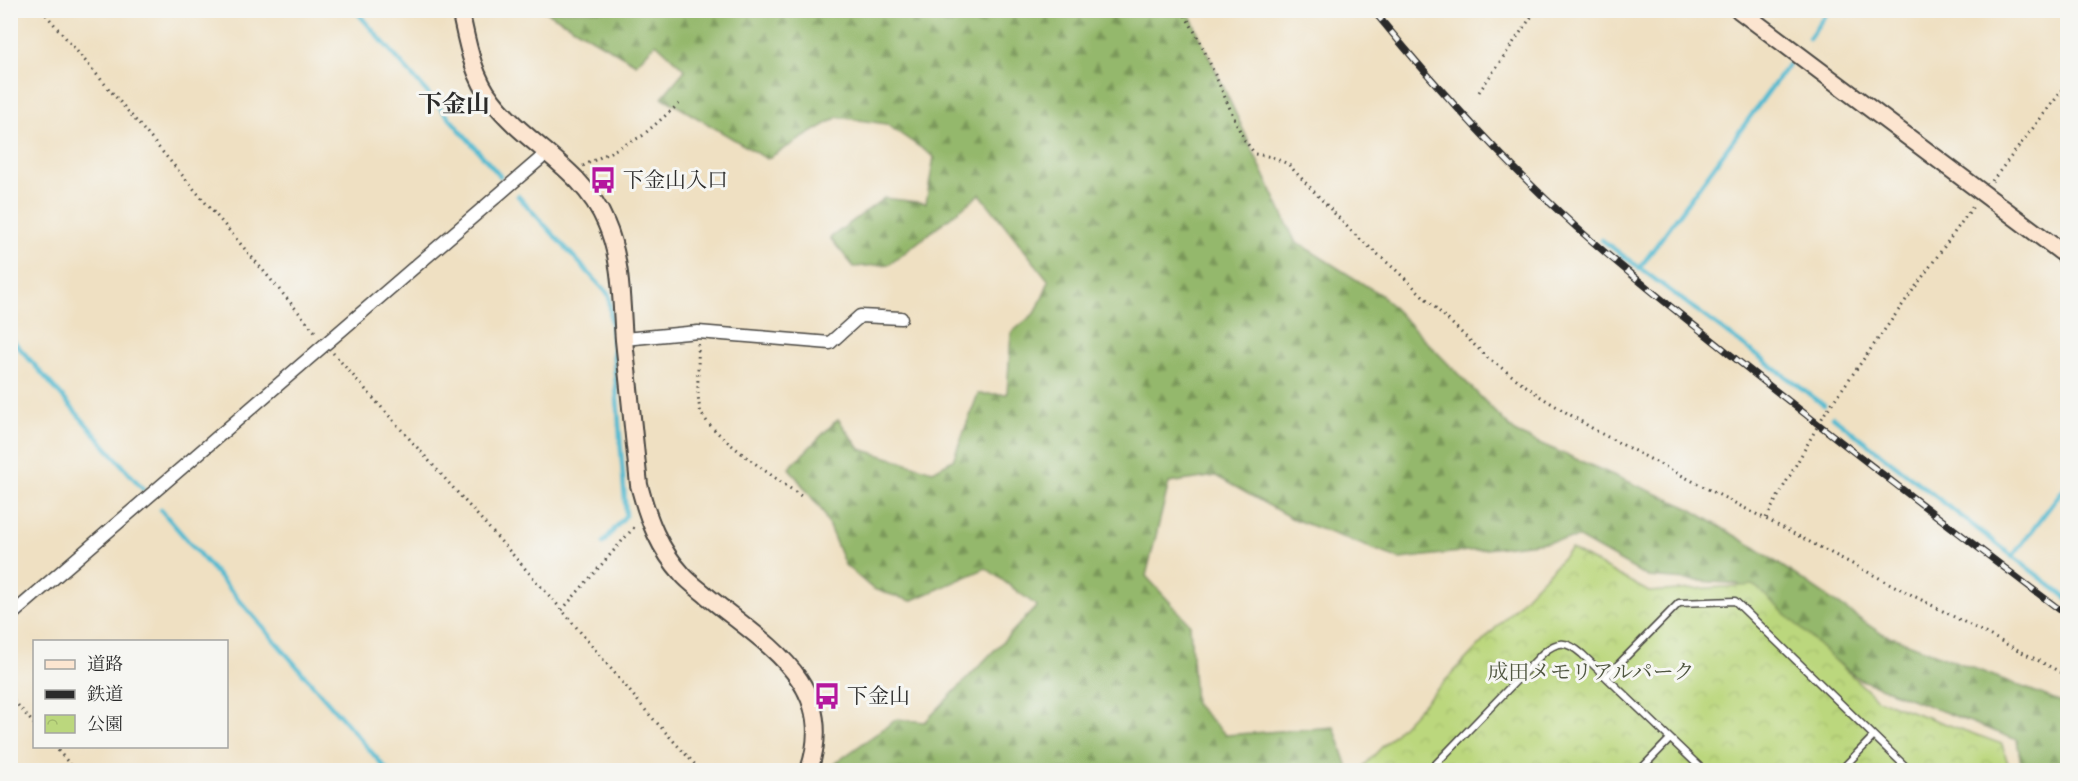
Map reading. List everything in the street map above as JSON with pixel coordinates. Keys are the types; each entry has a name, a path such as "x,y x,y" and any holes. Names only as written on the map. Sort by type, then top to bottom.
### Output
{"street":[{"path":"460,10 471,58 490,98 506,117 571,173 590,196 606,222 614,245 639,486 646,513 664,552 684,576 790,665 808,692 814,717 815,740 809,771"},
{"path":"1739,10 2067,257"},
{"path":"10,616 326,345 531,167 546,151"},
{"path":"624,339 698,332 830,343 860,316 901,318"}],"lane":[{"path":"1606,677 1679,603 1735,601 1910,771"},
{"path":"1430,771 1553,645 1563,643 1573,647 1606,677 1703,771"},
{"path":"1841,771 1874,736"},
{"path":"1640,771 1671,739"}],"path":[{"path":"42,10 326,345 562,610 647,712 700,771"},
{"path":"1182,10 1200,41 1243,138 1255,154 1272,157 1288,164 1352,232 1488,358 1541,397 1600,433 2067,676"},
{"path":"1479,92 1536,10"},
{"path":"1766,518 1825,413 1983,193 2067,83"},
{"path":"571,173 642,136 681,102"},
{"path":"698,332 700,411 711,427 801,496"},
{"path":"562,610 646,513"},
{"path":"10,696 33,723"},
{"path":"55,748 75,771"}],"green space":[{"path":"545,11 1188,11 1295,241 1381,295 1516,433 1687,507 1754,547 1879,632 2067,704 2067,770 2022,770 2017,740 1859,679 1738,584 1648,577 1579,538 1400,559 1291,518 1216,476 1169,483 1146,576 1190,624 1195,704 1226,735 1334,727 1349,770 831,770 834,764 897,719 925,722 1037,606 986,568 911,601 873,589 845,565 823,512 789,468 838,419 860,449 933,471 953,460 978,394 1007,394 1011,333 1036,312 1049,281 980,194 890,264 854,267 830,238 884,198 926,203 934,157 886,124 838,117 767,159 662,97 685,70 656,43 636,64"},
{"name":"成田メモリアルパーク","path":"1571,549 1649,592 1754,585 1877,699 2002,744 2010,770 1360,770"}],"waterway":[{"path":"355,10 500,176"},
{"path":"1809,38 1829,10"},
{"path":"1639,269 1788,65"},
{"path":"518,196 609,295 626,515 603,543"},
{"path":"1602,240 1824,405"},
{"path":"10,337 143,489"},
{"path":"1833,417 2068,599"},
{"path":"2012,557 2068,483"},
{"path":"161,510 387,770"}],"railway":[{"path":"1373,10 1496,150 1596,244 1819,425 2068,616"}],"place":[{"name":"下金山入口","path":"603,180"},
{"name":"下金山","path":"827,696"}],"district":[{"name":"下金山","path":"454,104"}]}
